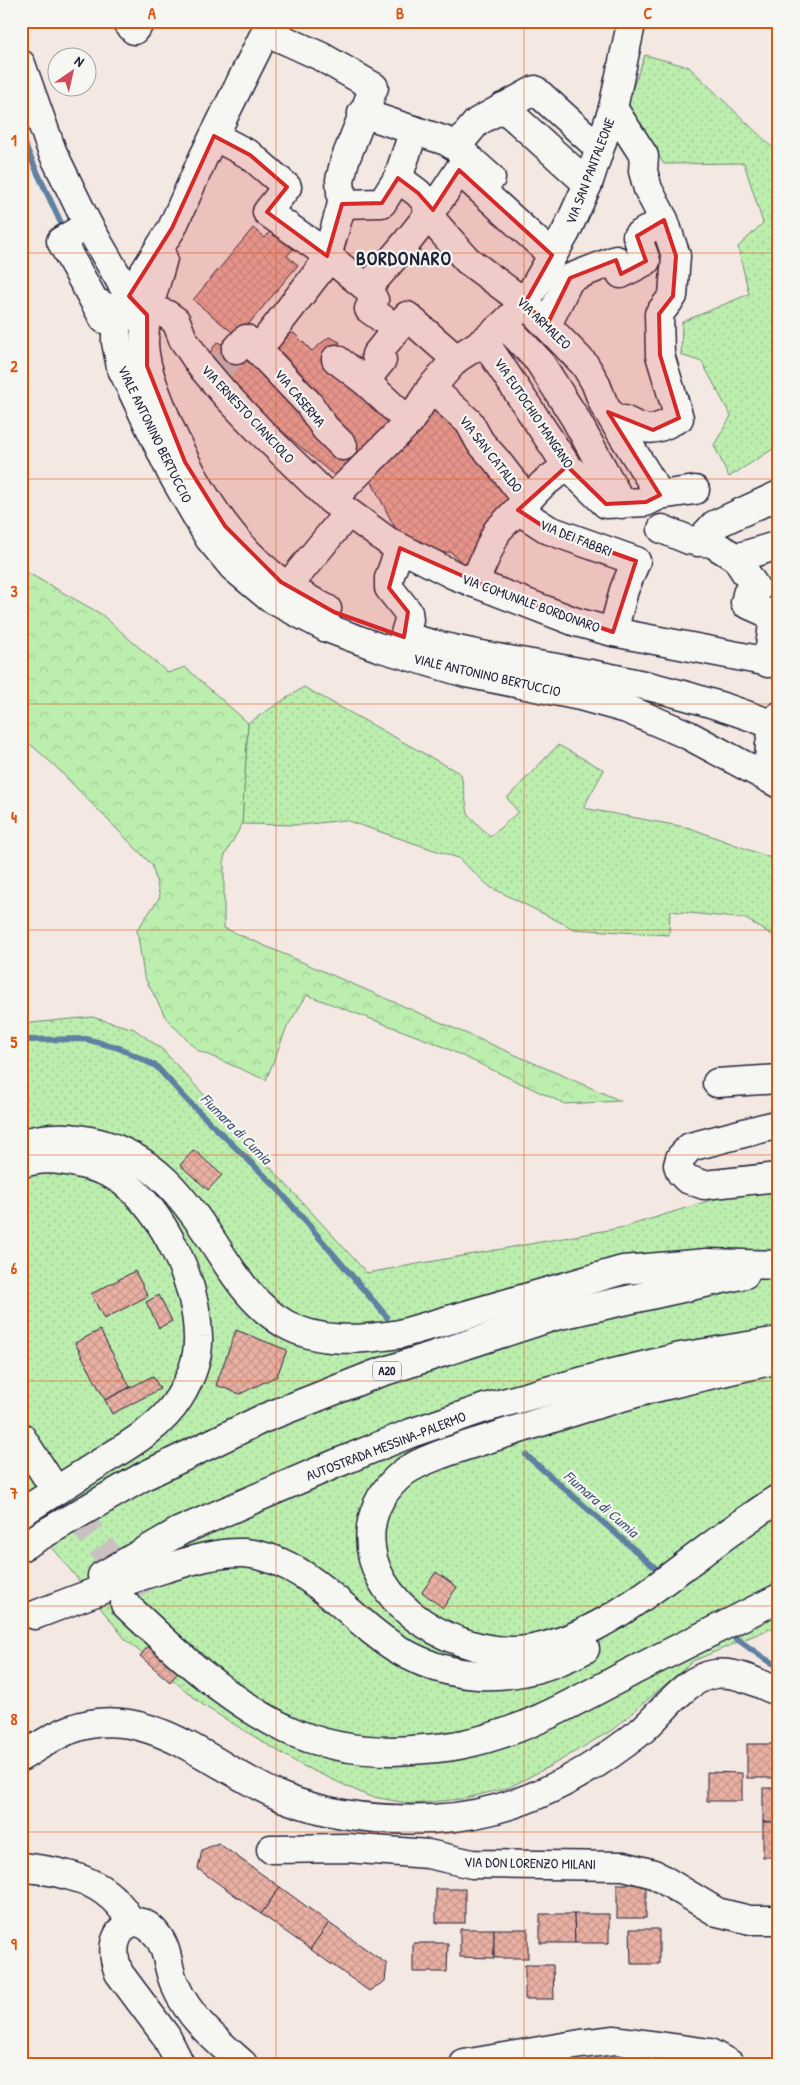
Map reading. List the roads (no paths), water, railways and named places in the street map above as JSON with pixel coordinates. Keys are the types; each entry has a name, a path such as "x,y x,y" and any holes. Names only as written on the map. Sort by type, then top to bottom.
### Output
{"main road":[{"path":"126,21 134,30 141,21"},
{"name":"VIA SAN PANTALEONE","path":"297,575 340,506 409,422 432,388 456,359 494,333 525,303 566,232 588,184 613,108 630,29 629,21"},
{"path":"132,308 172,228 214,136 269,27 374,87 362,113 345,160 340,180 342,204 328,257"},
{"path":"21,64 52,151 88,225 132,308"},
{"path":"367,288 430,215 461,158 477,122 535,90 599,148"},
{"path":"503,107 588,184"},
{"path":"613,108 644,156 643,171 648,189 664,220 676,256 673,296 659,314 660,355 679,418 653,430 639,428 624,420 616,426"},
{"path":"362,113 446,142 552,255"},
{"path":"342,204 382,204 398,178 414,130"},
{"path":"214,136 250,155 287,187 268,212 314,245 367,288 374,300 369,309 397,329"},
{"path":"461,158 491,178"},
{"name":"VIA ARMALEO","path":"398,178 425,200 430,215 467,260 525,303 585,366 616,426 660,494"},
{"path":"547,325 570,278 616,260 621,274 646,261 637,236 664,220"},
{"path":"88,225 61,240 116,342"},
{"name":"VIA CASERMA","path":"328,257 247,350 309,404 325,428 343,446"},
{"name":"VIA ERNESTO CIANCIOLO","path":"96,302 158,312 166,314 176,322 183,339 262,433 340,506"},
{"name":"VIALE ANTONINO BERTUCCIO","path":"132,308 116,328 116,342 121,368 155,440 209,538 233,566 270,598 327,628 378,647 466,673 608,702 627,708 688,735 776,782"},
{"name":"VIALE ANTONINO BERTUCCIO","path":"132,308 144,341 151,380 185,462 225,526 247,552 281,582 298,593 334,612 404,637 472,654 636,683 777,722"},
{"path":"365,381 382,360 376,355 407,316 456,359"},
{"path":"494,333 538,362 574,418 622,504"},
{"name":"VIA EUTOCHIO MANGANO","path":"494,333 567,466 606,504 646,502 660,494 695,490"},
{"path":"336,359 365,381 409,422"},
{"name":"VIA SAN CATALDO","path":"432,388 469,422 480,442 496,460 523,506"},
{"path":"474,583 497,531 543,484 567,466"},
{"path":"698,542 714,525 779,495"},
{"name":"VIA COMUNALE BORDONARO","path":"340,506 400,548 474,583 576,622 613,632 774,664"},
{"name":"VIA DEI FABBRI","path":"523,506 549,530 636,561 624,590 613,632"},
{"path":"662,529 689,540 712,544 736,558 768,587 747,594 745,603 776,616 774,664"},
{"path":"736,558 779,545"},
{"path":"400,548 389,578 389,588 408,612 409,620 404,637"},
{"path":"776,782 768,765 768,757 770,738 777,722"},
{"path":"716,1083 779,1079"},
{"path":"779,1124 690,1147 680,1158 678,1165 687,1179 704,1185 779,1177"},
{"path":"21,1144 36,1139 60,1136 114,1147 142,1160 167,1181 187,1204 242,1286 255,1301 286,1324 302,1332 322,1336 344,1339 368,1339 400,1334 623,1270 707,1263 779,1266"},
{"path":"21,1164 44,1158 87,1165 122,1180 142,1199 176,1252 188,1286 198,1337 195,1364 180,1397 168,1414 138,1439 21,1513"},
{"name":"A20","path":"21,1547 144,1476 262,1419 376,1374 555,1316 779,1266"},
{"name":"AUTOSTRADA MESSINA-PALERMO","path":"28,1620 180,1531 335,1464 411,1434 485,1408 613,1373 680,1358 779,1340"},
{"path":"779,1359 624,1396 471,1444 421,1463 406,1470 396,1479 377,1504 372,1519 370,1549 375,1566 384,1584 398,1602 418,1620 452,1639 471,1646 491,1650 530,1649 565,1640 590,1630 615,1616 779,1498"},
{"path":"21,1437 34,1479"},
{"path":"28,1620 124,1581 206,1556 244,1553 281,1562 306,1576 331,1594 373,1631 400,1651 421,1662 442,1670 463,1674 496,1675 549,1666 570,1657 615,1632 779,1515"},
{"path":"779,1581 586,1682 524,1712 480,1727 443,1735 420,1737 365,1736 334,1731 292,1717 246,1691 187,1646 133,1601 177,1654 237,1701 287,1729 330,1745 362,1751 410,1750 465,1744 530,1723 779,1598"},
{"path":"21,1758 54,1737 73,1728 100,1722 116,1723 139,1727 173,1739 266,1790 311,1807 343,1814 370,1817 422,1820 464,1817 494,1811 529,1799 550,1790 598,1762 641,1731 684,1690 704,1677 724,1673 738,1676 779,1692"},
{"name":"VIA DON LORENZO MILANI","path":"271,1849 319,1847 428,1854 472,1864 624,1866 654,1874 717,1912 750,1920 779,1920"},
{"path":"21,1867 63,1874 88,1881 100,1888 124,1908 131,1922"},
{"path":"180,2064 166,2036 119,1973 114,1961 114,1941 118,1933 131,1922 139,1922 149,1927 158,1936 164,1945 175,1987 184,2002 201,2025 243,2064"},
{"path":"464,2064 615,2040 710,2053 730,2064"}],"waterway":[{"path":"21,137 60,221"},
{"name":"Fiumara di Cumia","path":"21,1040 86,1039 119,1048 156,1066 187,1100 277,1188 387,1317"},
{"name":"Fiumara di Cumia","path":"526,1455 660,1572"},
{"name":"Fiumara di Cumia","path":"727,1632 765,1659 779,1666"}],"tunnel":[{"path":"215,374 236,350"},
{"path":"49,1480 141,1598"}],"district":[{"name":"BORDONARO","path":"404,258"}]}
